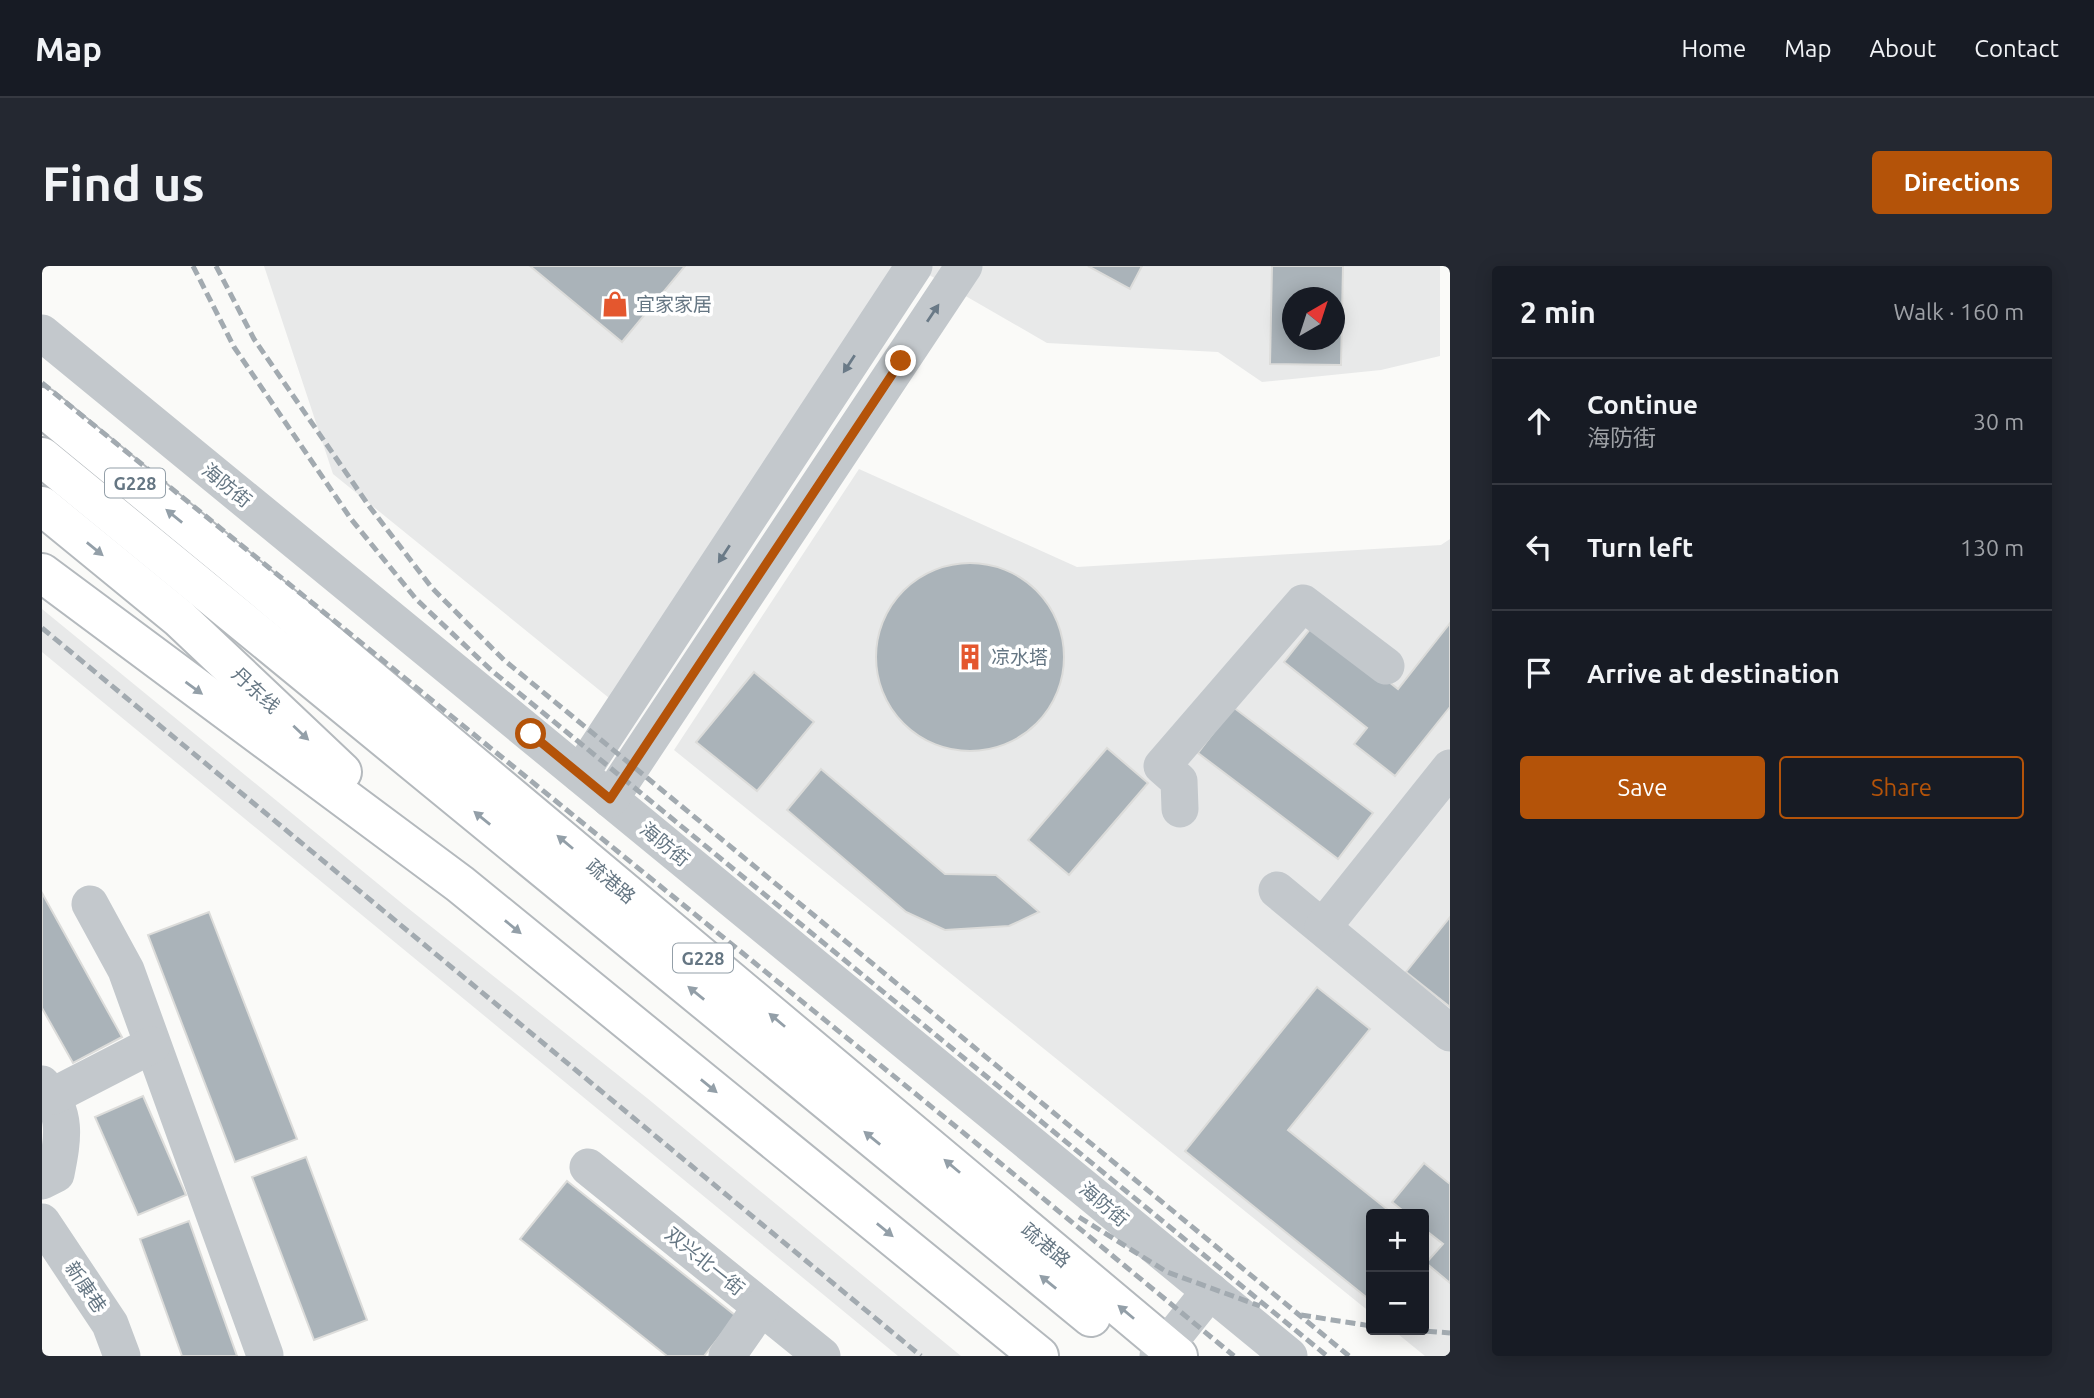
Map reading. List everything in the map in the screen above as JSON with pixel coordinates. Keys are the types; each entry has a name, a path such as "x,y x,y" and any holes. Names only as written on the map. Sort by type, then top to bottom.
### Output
{"highway":[{"name":"疏港路","path":"42,407 227,559 1160,1353"},
{"name":"疏港路","path":"42,457 202,589 1160,1353"},
{"name":"丹东线","path":"42,506 179,618 460,884"},
{"path":"42,543 79,578 149,655"},
{"path":"42,573 460,884 1039,1356"}],"street":[{"path":"580,774 914,266"},
{"path":"610,799 964,266"},
{"name":"海防街","path":"42,333 1289,1356"},
{"path":"1180,809 1180,781 1162,766 1303,603 1386,666"},
{"path":"1323,928 1450,768"},
{"path":"1277,890 1450,1033"},
{"path":"90,904 126,970 265,1355"},
{"path":"42,1181 56,1174 63,1137 60,1114 47,1090 152,1045"},
{"name":"双兴北一街","path":"588,1167 761,1307 799,1349"},
{"name":"新康巷","path":"42,1222 110,1324 122,1356"},
{"path":"1160,1353 1210,1291"},
{"path":"727,1356 761,1307"}],"shaded area":[{"path":"264,266 1440,266 1440,356 1381,370 1262,382 1218,352 1047,343 924,272 614,702 333,474"},
{"path":"859,469 1077,567 1441,545 1450,539 1450,1356 1425,1356 1399,1335 1429,1335 1429,1209 1366,1209 1366,1309 674,750"},
{"path":"42,609 404,905 647,1098 961,1356 898,1356 42,652"}],"building":[{"name":"宜家家居","path":"530,266 685,266 622,342"},
{"path":"1088,266 1142,266 1130,289"},
{"path":"1272,266 1343,266 1343,287 1282,287 1282,350 1341,350 1341,365 1270,364"},
{"name":"凉水塔","path":"970,563 1006,570 1037,590 1057,621 1064,657 1057,693 1037,724 1006,744 970,751 934,744 903,724 883,693 876,657 883,621 903,590 934,570"},
{"path":"1315,623 1398,689 1450,623 1450,707 1395,776 1354,744 1367,728 1284,662"},
{"path":"754,672 814,722 757,791 696,742"},
{"path":"1233,707 1373,813 1338,859 1198,753"},
{"path":"1107,748 1148,783 1069,875 1028,840"},
{"path":"821,769 945,874 996,875 1039,912 1009,926 945,930 906,912 787,810"},
{"path":"42,893 122,1037 73,1063 42,1008"},
{"path":"209,912 297,1139 235,1162 148,935"},
{"path":"1450,917 1450,1007 1406,972"},
{"path":"1317,987 1370,1029 1288,1130 1387,1209 1366,1209 1366,1297 1185,1151"},
{"path":"143,1096 186,1195 138,1215 95,1117"},
{"path":"306,1157 367,1320 314,1340 252,1177"},
{"path":"1424,1163 1450,1184 1450,1283 1429,1266 1429,1260 1443,1244 1429,1233 1429,1209 1401,1209 1392,1202"},
{"path":"567,1181 736,1316 704,1356 667,1356 520,1239"},
{"path":"189,1221 237,1356 182,1356 140,1239"}],"railway":[{"path":"193,266 234,347 351,519 416,599 491,670 1327,1356"},
{"path":"216,266 254,339 369,506 432,588 504,660 1349,1356"},
{"path":"42,383 1234,1356"},
{"path":"42,628 921,1356"},
{"path":"1079,1217 1167,1272 1260,1306"},
{"path":"1301,1315 1366,1325"},
{"path":"1429,1331 1450,1333"}],"place":[{"name":"宜家家居","path":"615,304"},
{"name":"凉水塔","path":"970,657"}],"route":[{"path":"531,734 610,799 901,361"}]}
